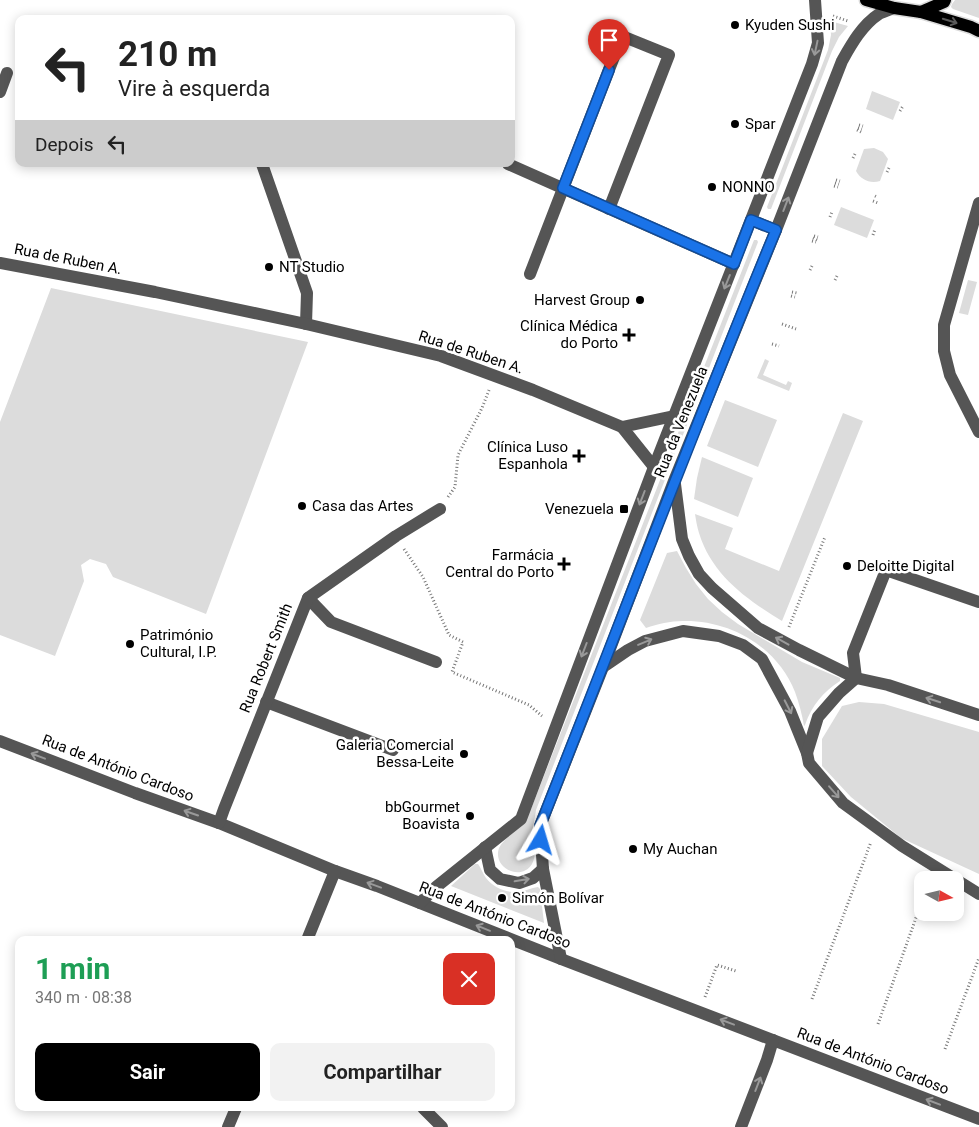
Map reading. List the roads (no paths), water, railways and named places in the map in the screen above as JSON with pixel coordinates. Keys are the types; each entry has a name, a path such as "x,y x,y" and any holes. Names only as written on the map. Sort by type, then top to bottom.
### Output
{"main road":[{"path":"866,0 894,8 921,12 979,31"},
{"path":"921,12 945,0"}],"street":[{"name":"Rua da Venezuela","path":"420,903 436,887 521,819 654,467 812,64 818,43 815,0"},
{"name":"Rua da Venezuela","path":"561,958 543,869 540,826 674,481 842,61 865,26 879,14 894,8"},
{"path":"530,274 622,36 669,55 609,209"},
{"path":"0,92 7,73"},
{"path":"263,167 307,293 306,324"},
{"path":"515,167 734,264"},
{"path":"979,203 944,325 944,351 950,375 979,432"},
{"path":"751,220 776,230"},
{"name":"Rua de Ruben A.","path":"0,263 155,292 306,324 441,356 533,390 622,427 654,467"},
{"path":"622,427 674,416"},
{"path":"674,481 682,539 699,574 712,588 758,628 856,678 888,685 979,715"},
{"name":"Rua Robert Smith","path":"219,823 308,598 396,536 440,509"},
{"path":"856,678 853,653 886,570 979,602"},
{"path":"308,598 331,622 436,662"},
{"path":"603,667 645,640 683,630 719,636 743,645 762,660 790,711 807,753 809,763 843,802 902,846 979,894"},
{"path":"807,753 818,717 839,693 856,678"},
{"path":"266,702 393,750"},
{"name":"Rua de António Cardoso","path":"0,741 219,823 335,871 505,936"},
{"path":"485,847 490,870 500,879 519,883 533,878 543,869"},
{"path":"309,936 335,871"},
{"name":"Rua de António Cardoso","path":"515,940 979,1119"},
{"path":"741,1127 773,1040"},
{"path":"228,1127 235,1111"},
{"path":"426,1111 442,1127"}],"place":[{"name":"Kyuden Sushi","path":"735,25"},
{"name":"Spar","path":"735,124"},
{"name":"NONNO","path":"712,187"},
{"name":"NT Studio","path":"269,267"},
{"name":"Harvest Group","path":"640,300"},
{"name":"Clínica Médica do Porto","path":"629,335"},
{"name":"Clínica Luso Espanhola","path":"579,456"},
{"name":"Casa das Artes","path":"302,506"},
{"name":"Venezuela","path":"624,509"},
{"name":"Farmácia Central do Porto","path":"564,564"},
{"name":"Deloitte Digital","path":"847,566"},
{"name":"Património Cultural, I.P.","path":"130,644"},
{"name":"Galeria Comercial Bessa-Leite","path":"464,754"},
{"name":"bbGourmet Boavista","path":"470,816"},
{"name":"My Auchan","path":"633,849"},
{"name":"Simón Bolívar","path":"502,898"}]}
